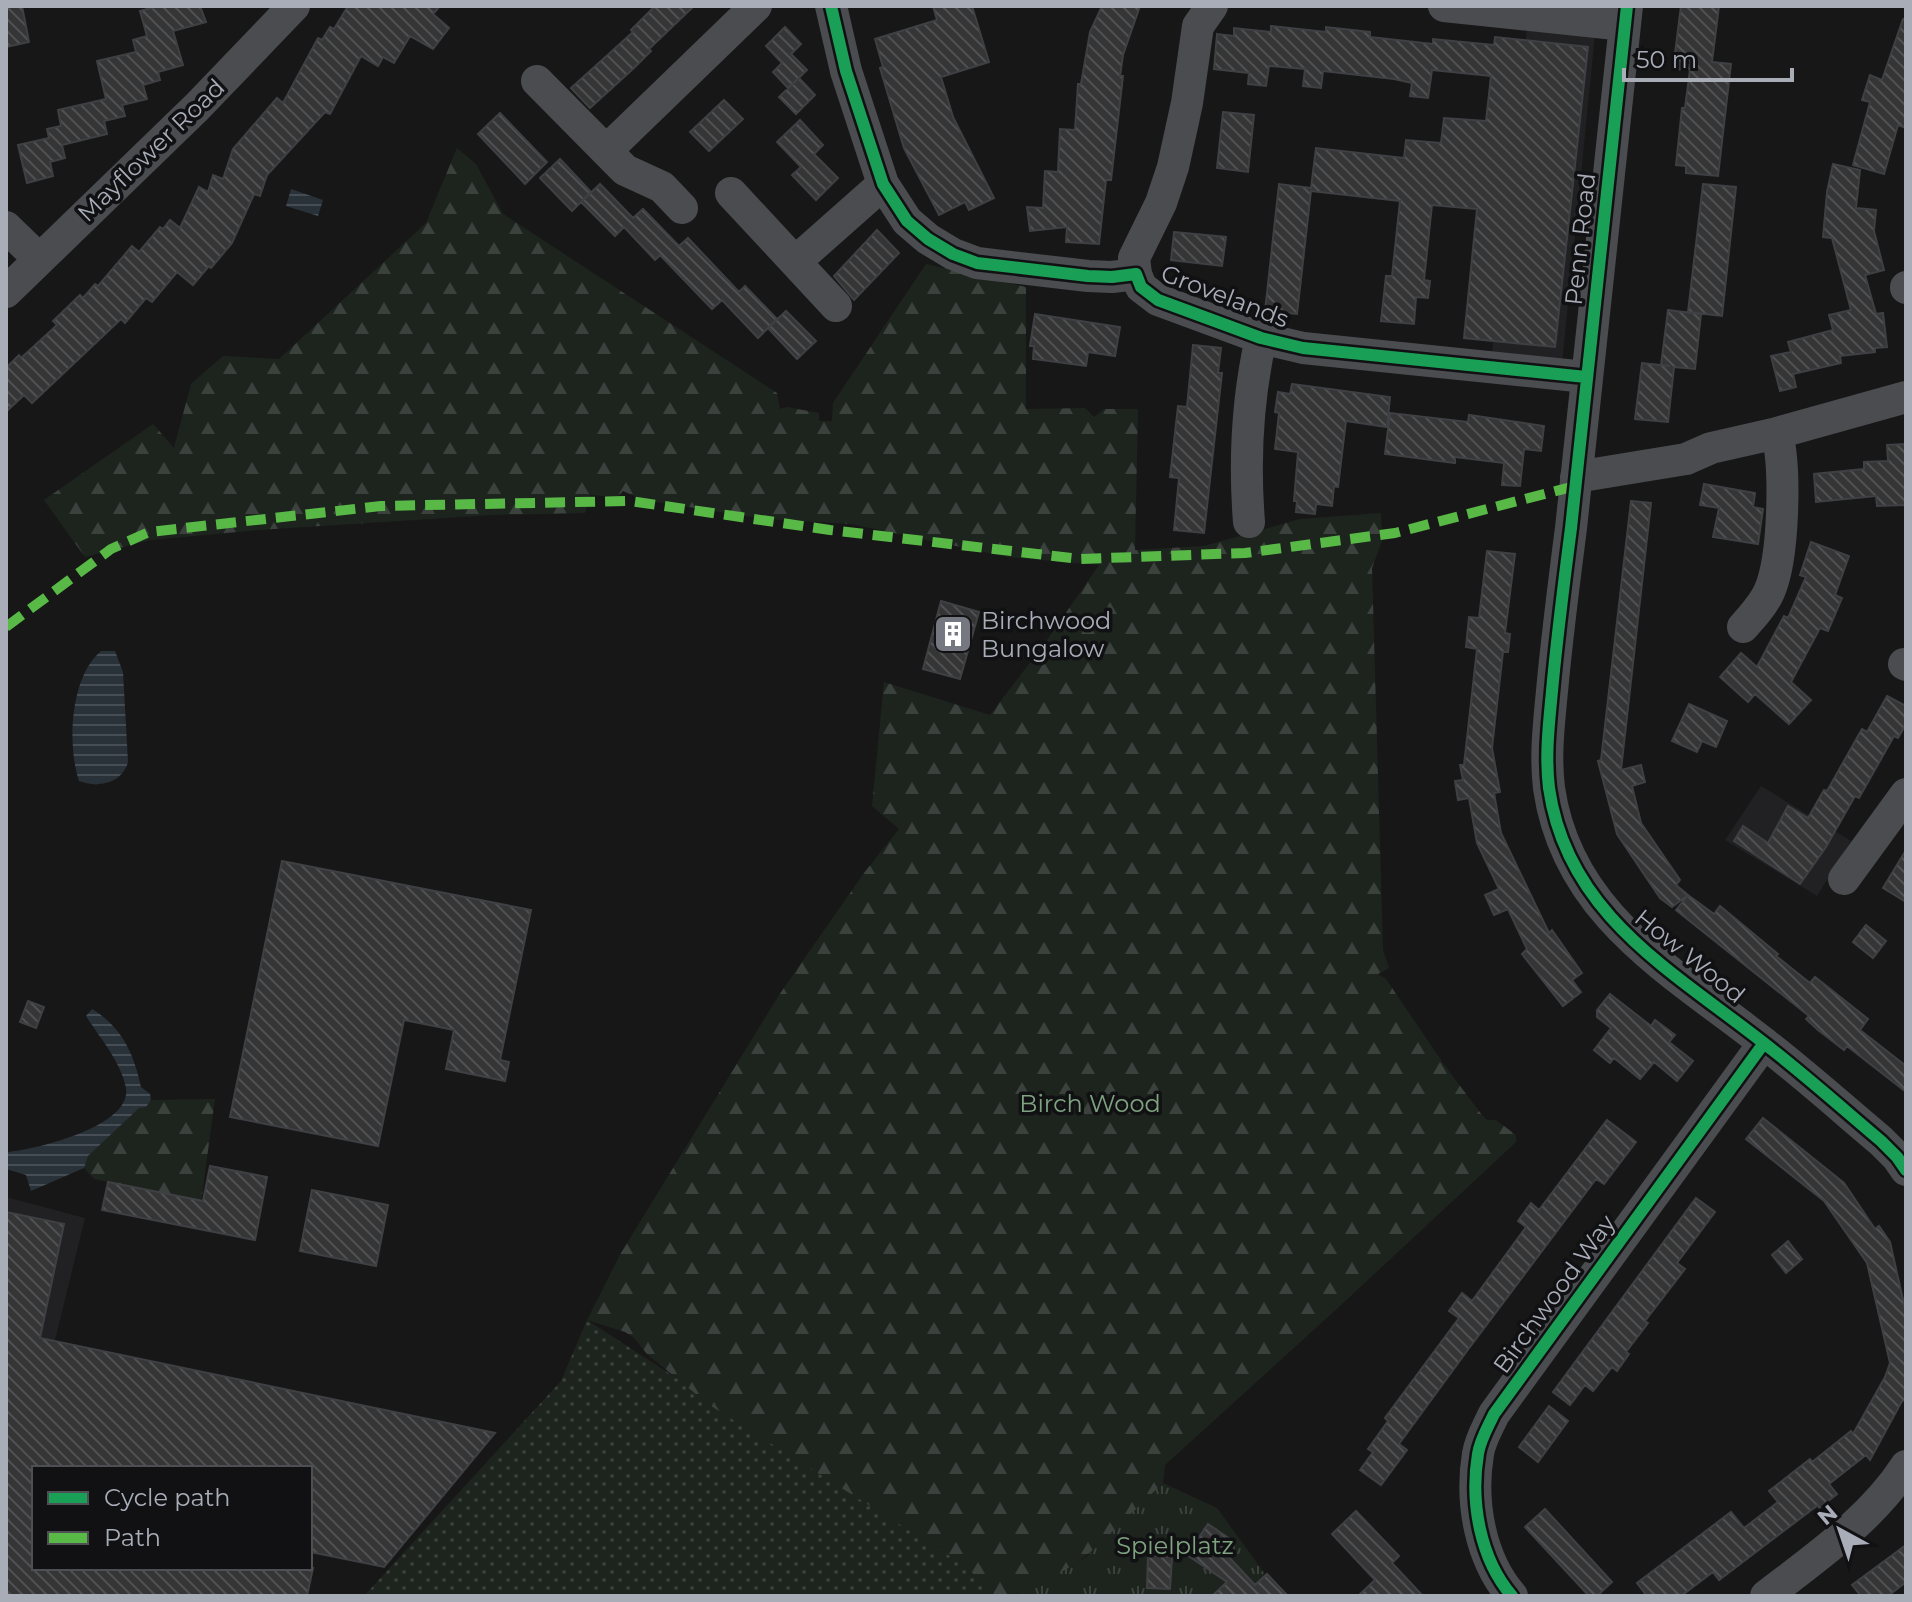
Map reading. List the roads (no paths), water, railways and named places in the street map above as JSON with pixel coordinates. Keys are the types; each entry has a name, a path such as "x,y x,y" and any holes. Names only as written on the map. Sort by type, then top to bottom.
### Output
{"street":[{"name":"Mayflower Road","path":"6,292 197,107 294,6"},
{"path":"606,151 756,6"},
{"name":"Grovelands","path":"831,6 846,71 883,184 898,210 928,239 953,254 977,263 1088,276 1136,274 1141,287 1158,300 1261,338 1318,349 1586,377"},
{"path":"1136,274 1134,258 1161,203 1173,167 1187,103 1198,26 1212,6"},
{"path":"1444,6 1626,15"},
{"name":"Penn Road","path":"1577,467 1626,15"},
{"path":"537,81 625,170 662,187 682,208"},
{"path":"795,262 883,184"},
{"path":"731,193 836,306"},
{"path":"6,227 39,259"},
{"path":"1249,522 1245,439 1261,338"},
{"path":"1577,467 1686,459 1711,448 1906,397"},
{"path":"1743,627 1768,594 1780,553 1781,451 1777,433"},
{"name":"How Wood","path":"1577,467 1547,749 1549,788 1566,845 1582,878 1630,940 1764,1043 1881,1141 1906,1170"},
{"path":"1844,879 1903,806"},
{"name":"Birchwood Way","path":"1512,1596 1491,1563 1476,1508 1478,1454 1484,1435 1494,1414 1764,1043"},
{"path":"1766,1596 1850,1529 1906,1466"}],"place":[{"name":"Birchwood Bungalow","path":"953,634"}],"park label":[{"name":"Birch Wood","path":"1090,1103"},
{"name":"Spielplatz","path":"1175,1545"}]}
